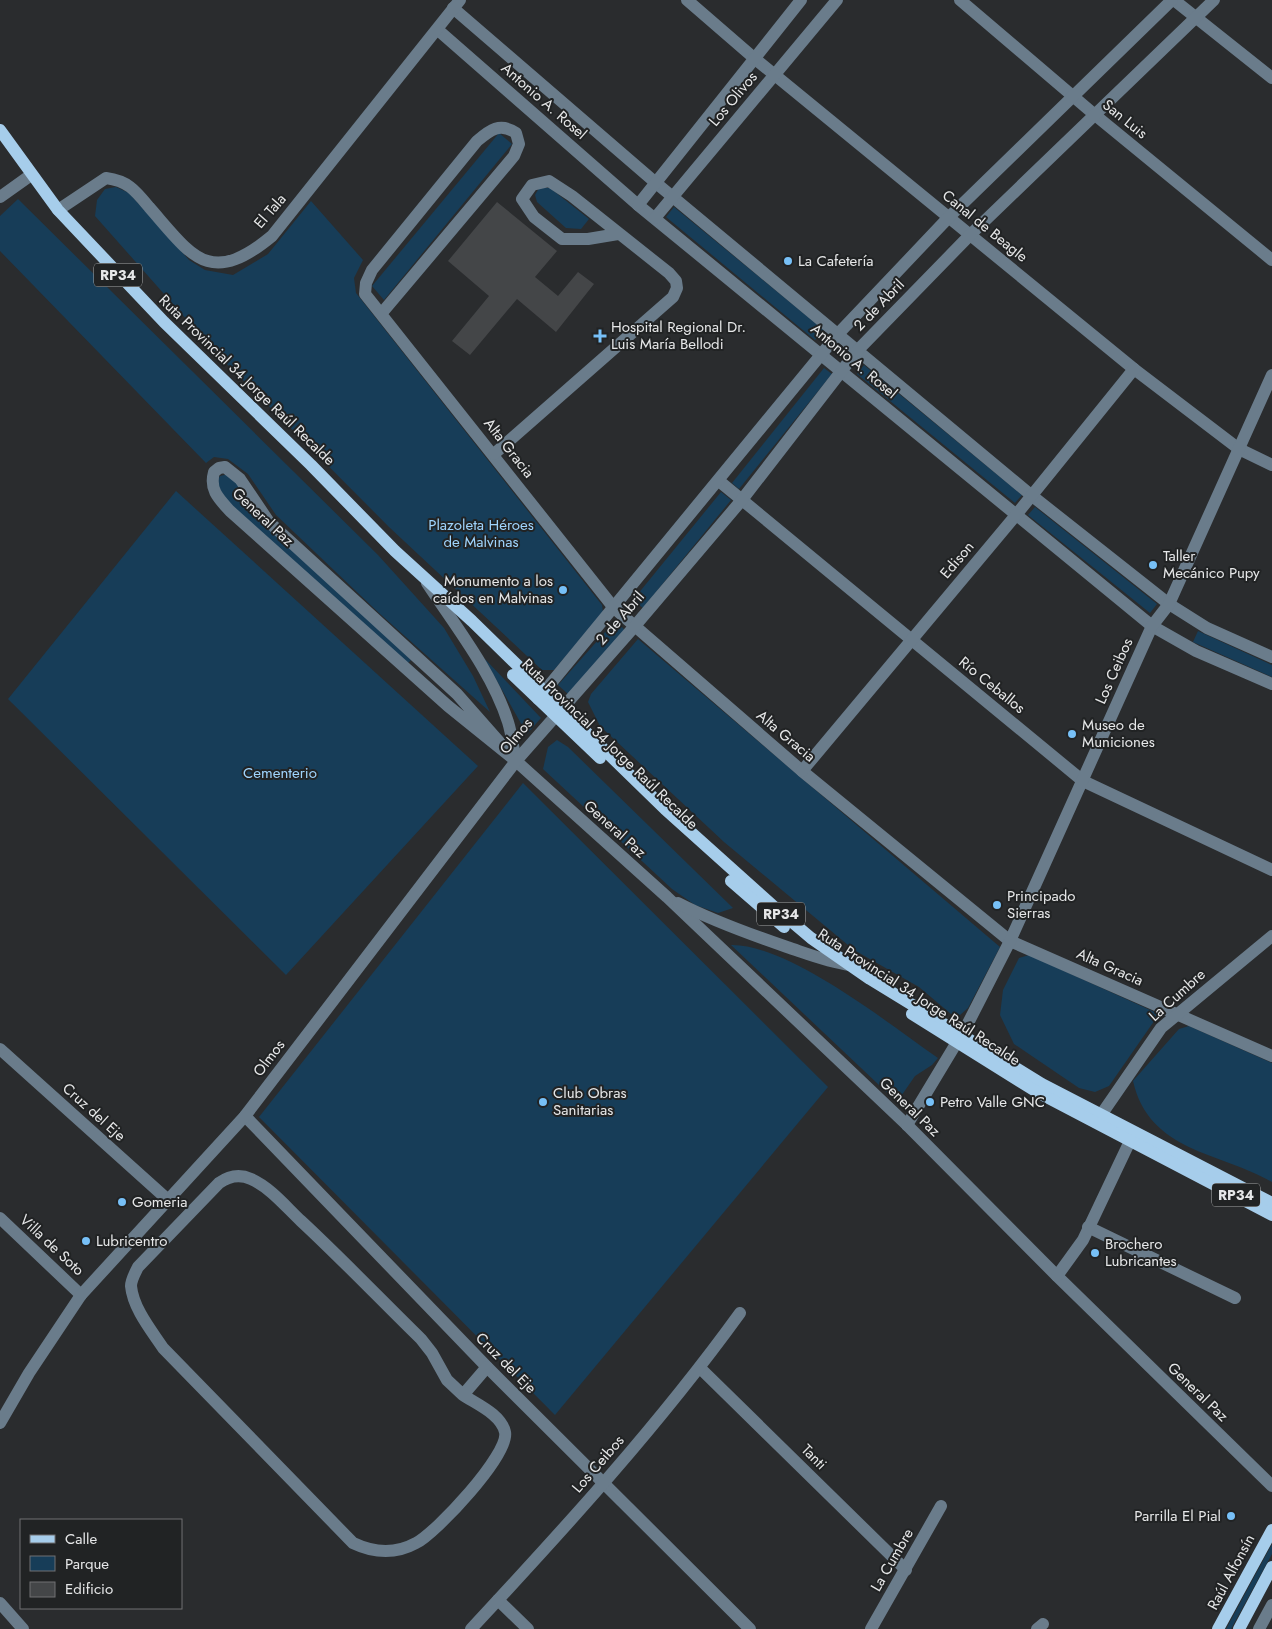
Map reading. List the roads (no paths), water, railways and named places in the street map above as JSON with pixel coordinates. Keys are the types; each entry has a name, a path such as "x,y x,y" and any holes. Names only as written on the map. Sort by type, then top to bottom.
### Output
{"main road":[{"name":"Ruta Provincial 34 Jorge Raúl Recalde","path":"0,130 58,210 164,322 423,577 466,627 558,712 765,912 832,962 960,1038 1042,1084 1272,1203"},
{"name":"Ruta Provincial 34 Jorge Raúl Recalde","path":"558,712 772,906 811,938 1037,1092 1272,1215"},
{"name":"Raúl Alfonsín","path":"1218,1629 1272,1530"},
{"path":"1239,1629 1272,1567"}],"street":[{"name":"Canal de Beagle","path":"687,0 774,75 1134,368 1239,449 1272,465"},
{"name":"Los Olivos","path":"638,205 801,0"},
{"name":"Los Olivos","path":"655,218 837,0"},
{"name":"San Luis","path":"960,0 1073,97 1272,260"},
{"name":"2 de Abril","path":"541,696 822,356 838,334 949,218 1173,0"},
{"path":"1173,0 1272,78"},
{"name":"2 de Abril","path":"558,712 634,627 741,501 857,351 970,235 1214,0"},
{"name":"El Tala","path":"58,210 106,178 121,180 133,188 189,252 210,262 228,263 251,253 272,236 438,30 456,4"},
{"name":"Antonio A. Rosel","path":"456,4 656,183 1031,495 1169,604 1207,628 1272,657"},
{"name":"Antonio A. Rosel","path":"438,30 638,205 1152,626 1196,651 1272,684"},
{"name":"Alta Gracia","path":"381,314 514,156 519,144 516,133 507,127 493,128 476,141 372,270 366,283 365,294 381,314 494,454 614,608 802,771 1010,941 1272,1056"},
{"path":"0,197 31,175"},
{"path":"494,454 673,297 677,288 676,280 572,196 549,181 532,185 522,199 534,217 562,239 588,239 618,234"},
{"name":"Edison","path":"802,771 1016,515 1134,368"},
{"name":"Los Ceibos","path":"907,1126 960,1038 1010,941 1152,626 1169,604 1272,375"},
{"name":"General Paz","path":"516,761 457,694 269,522 240,478 226,467 219,468 214,472 212,487 218,498 230,511 448,706 516,761 667,897 907,1126 1056,1276 1272,1486"},
{"name":"Río Ceballos","path":"718,482 1083,781 1272,870"},
{"path":"423,577 483,669 499,700 508,723 516,761"},
{"name":"Olmos","path":"0,1423 28,1373 81,1295 244,1116 516,761 558,712"},
{"path":"667,897 713,920 832,962 850,965"},
{"name":"La Cumbre","path":"1101,1115 1161,1028 1272,936"},
{"name":"Cruz del Eje","path":"0,1049 167,1199"},
{"name":"Cruz del Eje","path":"244,1116 487,1367 750,1629"},
{"path":"1056,1276 1083,1240 1130,1141"},
{"path":"238,1176 251,1179 267,1189 309,1228 421,1339 432,1353 447,1380 463,1395 495,1416 505,1431 504,1444 495,1461 433,1532 416,1543 401,1549 381,1552 365,1549 353,1543 163,1348 141,1314 134,1298 131,1284 138,1267 219,1183 226,1178 238,1176"},
{"name":"Villa de Soto","path":"0,1218 81,1295"},
{"path":"1088,1227 1235,1298"},
{"name":"Los Ceibos","path":"471,1629 604,1483 700,1368 740,1313"},
{"path":"463,1395 487,1367"},
{"name":"Tanti","path":"700,1368 906,1570"},
{"name":"La Cumbre","path":"871,1629 941,1506"},
{"path":"498,1600 528,1629"},
{"path":"0,1603 23,1629"},
{"path":"1259,1629 1272,1605"}],"place":[{"name":"La Cafetería","path":"788,261"},
{"name":"Hospital Regional Dr. Luis María Bellodi","path":"600,336"},
{"name":"Taller Mecánico Pupy","path":"1153,565"},
{"name":"Monumento a los caídos en Malvinas","path":"563,590"},
{"name":"Museo de Municiones","path":"1072,734"},
{"name":"Principado Sierras","path":"997,905"},
{"name":"Club Obras Sanitarias","path":"543,1102"},
{"name":"Petro Valle GNC","path":"930,1102"},
{"name":"Gomeria","path":"122,1202"},
{"name":"Lubricentro","path":"86,1241"},
{"name":"Brochero Lubricantes","path":"1095,1253"},
{"name":"Parrilla El Pial","path":"1231,1516"}],"park label":[{"name":"Plazoleta Héroes de Malvinas","path":"481,534"},
{"name":"Cementerio","path":"280,773"}]}
